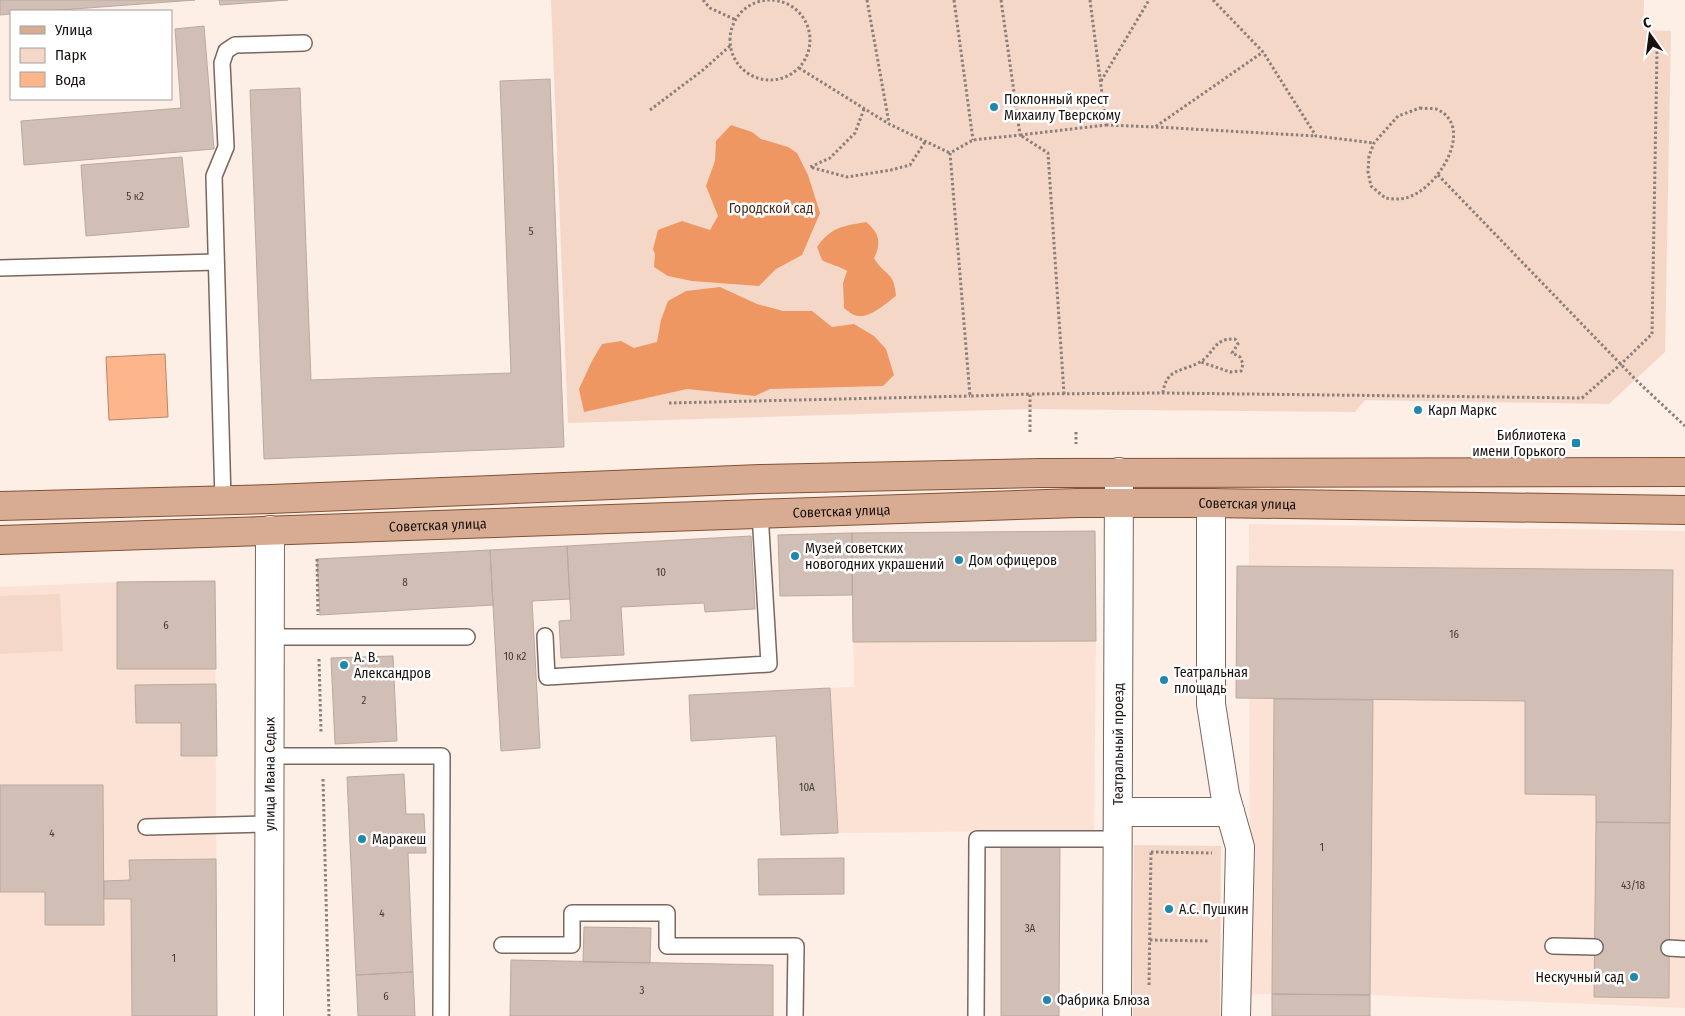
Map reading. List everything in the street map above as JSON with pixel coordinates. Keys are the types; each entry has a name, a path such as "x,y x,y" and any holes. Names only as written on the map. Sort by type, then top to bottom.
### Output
{"main road":[{"path":"0,506 270,499 760,480 1119,472 1685,472"},
{"path":"270,499 270,530"},
{"name":"Советская улица","path":"0,540 1031,504 1211,503 1685,510"}],"street":[{"name":"Театральный проезд","path":"1117,1016 1119,472"},
{"path":"1211,503 1211,704 1225,794 1240,847 1236,1016"},
{"name":"улица Ивана Седых","path":"269,1016 270,530"},
{"path":"1118,812 1230,812"}],"lane":[{"path":"223,500 214,176 226,147 222,63 226,51 235,45 304,43"},
{"path":"0,268 216,262"},
{"path":"545,636 547,677 769,664 760,512"},
{"path":"270,637 467,638"},
{"path":"270,756 442,756 441,1016"},
{"path":"146,826 270,824"},
{"path":"976,1016 977,839 1118,839"},
{"path":"502,945 572,945 572,913 667,913 667,946 796,946 796,1016"},
{"path":"1553,946 1595,947"},
{"path":"1669,948 1685,948"}],"path":[{"path":"703,0 710,8 736,20"},
{"path":"770,0 783,2 795,8 804,18 809,30 810,44 807,57 799,68 789,76 776,80 752,75 741,68 734,57 731,45 731,32 736,20 744,9 756,2 770,0"},
{"path":"867,0 889,124"},
{"path":"954,0 974,140"},
{"path":"1002,0 1020,134 1048,152 1064,394"},
{"path":"1090,0 1106,125"},
{"path":"1101,82 1149,0"},
{"path":"1213,0 1263,52 1316,136"},
{"path":"650,110 704,70 731,45"},
{"path":"669,403 1030,394 1582,398 1652,334 1657,51"},
{"path":"1155,127 1263,52"},
{"path":"799,68 889,124 950,152 974,140 1106,125 1316,136 1374,143"},
{"path":"1420,108 1436,109 1448,118 1454,132 1452,152 1438,175 1422,191 1406,199 1387,198 1371,186 1368,172 1368,156 1374,143 1398,116 1420,108"},
{"path":"864,109 855,133 830,158 810,167 847,177 891,170 910,165 925,142"},
{"path":"950,152 970,396"},
{"path":"1438,175 1621,364 1685,426"},
{"path":"1163,394 1164,383 1175,371 1201,362 1216,345 1226,338 1235,339 1238,344 1232,354 1240,357 1243,364 1241,371 1230,372 1201,362"},
{"path":"1030,394 1030,432"},
{"path":"316,551 329,1016"},
{"path":"1118,839 1151,852 1211,853 1240,847"},
{"path":"1149,987 1151,852"},
{"path":"1150,940 1210,941"}],"shaded area":[{"path":"1249,524 1685,531 1685,1008 1370,995 1250,994"},
{"path":"1095,531 1094,830 838,833 830,688 854,687 852,533"},
{"path":"215,581 217,1016 0,1016 0,587 117,582"}],"green space":[{"name":"Городской сад","path":"551,0 1644,0 1643,30 1671,31 1665,352 1609,404 1365,400 1355,412 1030,409 568,423"},
{"path":"731,125 752,132 761,139 788,147 797,153 808,175 820,213 802,255 776,269 759,286 692,281 668,276 654,267 655,254 653,249 658,230 682,221 710,230 718,216 706,186 715,161 716,141"},
{"path":"866,222 874,230 878,238 878,247 874,258 891,278 896,296 874,312 859,316 844,308 843,283 847,271 822,260 817,247 827,235 838,228"},
{"path":"720,287 757,304 783,311 812,311 832,327 854,324 874,336 886,349 894,375 883,386 770,389 755,396 687,389 584,412 579,389 602,344 621,341 634,348 657,342 661,320 668,301 686,291"},
{"path":"60,594 63,651 0,654 0,596"},
{"path":"1134,845 1221,846 1220,1016 1133,1016"}],"water":[{"path":"165,354 168,417 109,420 106,357"}],"building":[{"path":"0,0 195,0 60,10 10,10 10,14 0,15"},
{"path":"219,0 288,0 220,5"},
{"path":"204,26 214,149 24,165 21,121 181,108 175,29"},
{"path":"550,79 564,447 264,459 250,90 300,88 311,380 511,373 500,81"},
{"path":"182,157 189,227 86,236 81,165"},
{"path":"1095,531 1096,641 853,642 852,533"},
{"path":"852,533 852,595 780,596 778,535"},
{"path":"751,536 755,609 705,612 704,603 621,607 624,655 561,658 559,621 571,620 567,546"},
{"path":"567,546 570,599 532,601 540,748 501,751 490,550"},
{"path":"490,550 493,605 320,615 317,559"},
{"path":"1237,566 1673,570 1670,823 1596,822 1596,795 1525,794 1525,701 1236,698"},
{"path":"215,581 216,669 117,669 117,582"},
{"path":"393,656 397,741 335,744 331,658"},
{"path":"216,684 217,756 181,756 181,723 136,723 135,685"},
{"path":"830,688 838,833 781,835 776,736 691,741 689,695"},
{"path":"1274,699 1373,700 1370,995 1272,994"},
{"path":"404,774 406,814 424,814 426,853 408,853 413,972 356,975 347,777"},
{"path":"0,785 103,785 104,925 45,925 45,892 0,892"},
{"path":"1596,822 1670,823 1669,998 1594,997"},
{"path":"1001,840 1060,840 1059,1016 1001,1016"},
{"path":"844,858 844,894 759,895 758,859"},
{"path":"216,859 217,1016 132,1016 131,899 104,899 104,881 130,880 129,860"},
{"path":"584,927 651,928 650,963 583,962"},
{"path":"511,960 773,965 773,1016 510,1016"},
{"path":"413,972 415,1016 358,1016 356,975"},
{"path":"1272,994 1370,995 1370,1016 1272,1016"}],"place":[{"name":"Поклонный крест Михаилу Тверскому","path":"994,107"},
{"name":"Карл Маркс","path":"1418,410"},
{"name":"Библиотека имени Горького","path":"1576,443"},
{"name":"Музей советских новогодних украшений","path":"795,556"},
{"name":"Дом офицеров","path":"959,560"},
{"name":"А. В. Александров","path":"344,665"},
{"name":"Театральная площадь","path":"1164,680"},
{"name":"Маракеш","path":"362,839"},
{"name":"А.С. Пушкин","path":"1169,909"},
{"name":"Нескучный сад","path":"1634,977"},
{"name":"Фабрика Блюза","path":"1047,1000"}]}
